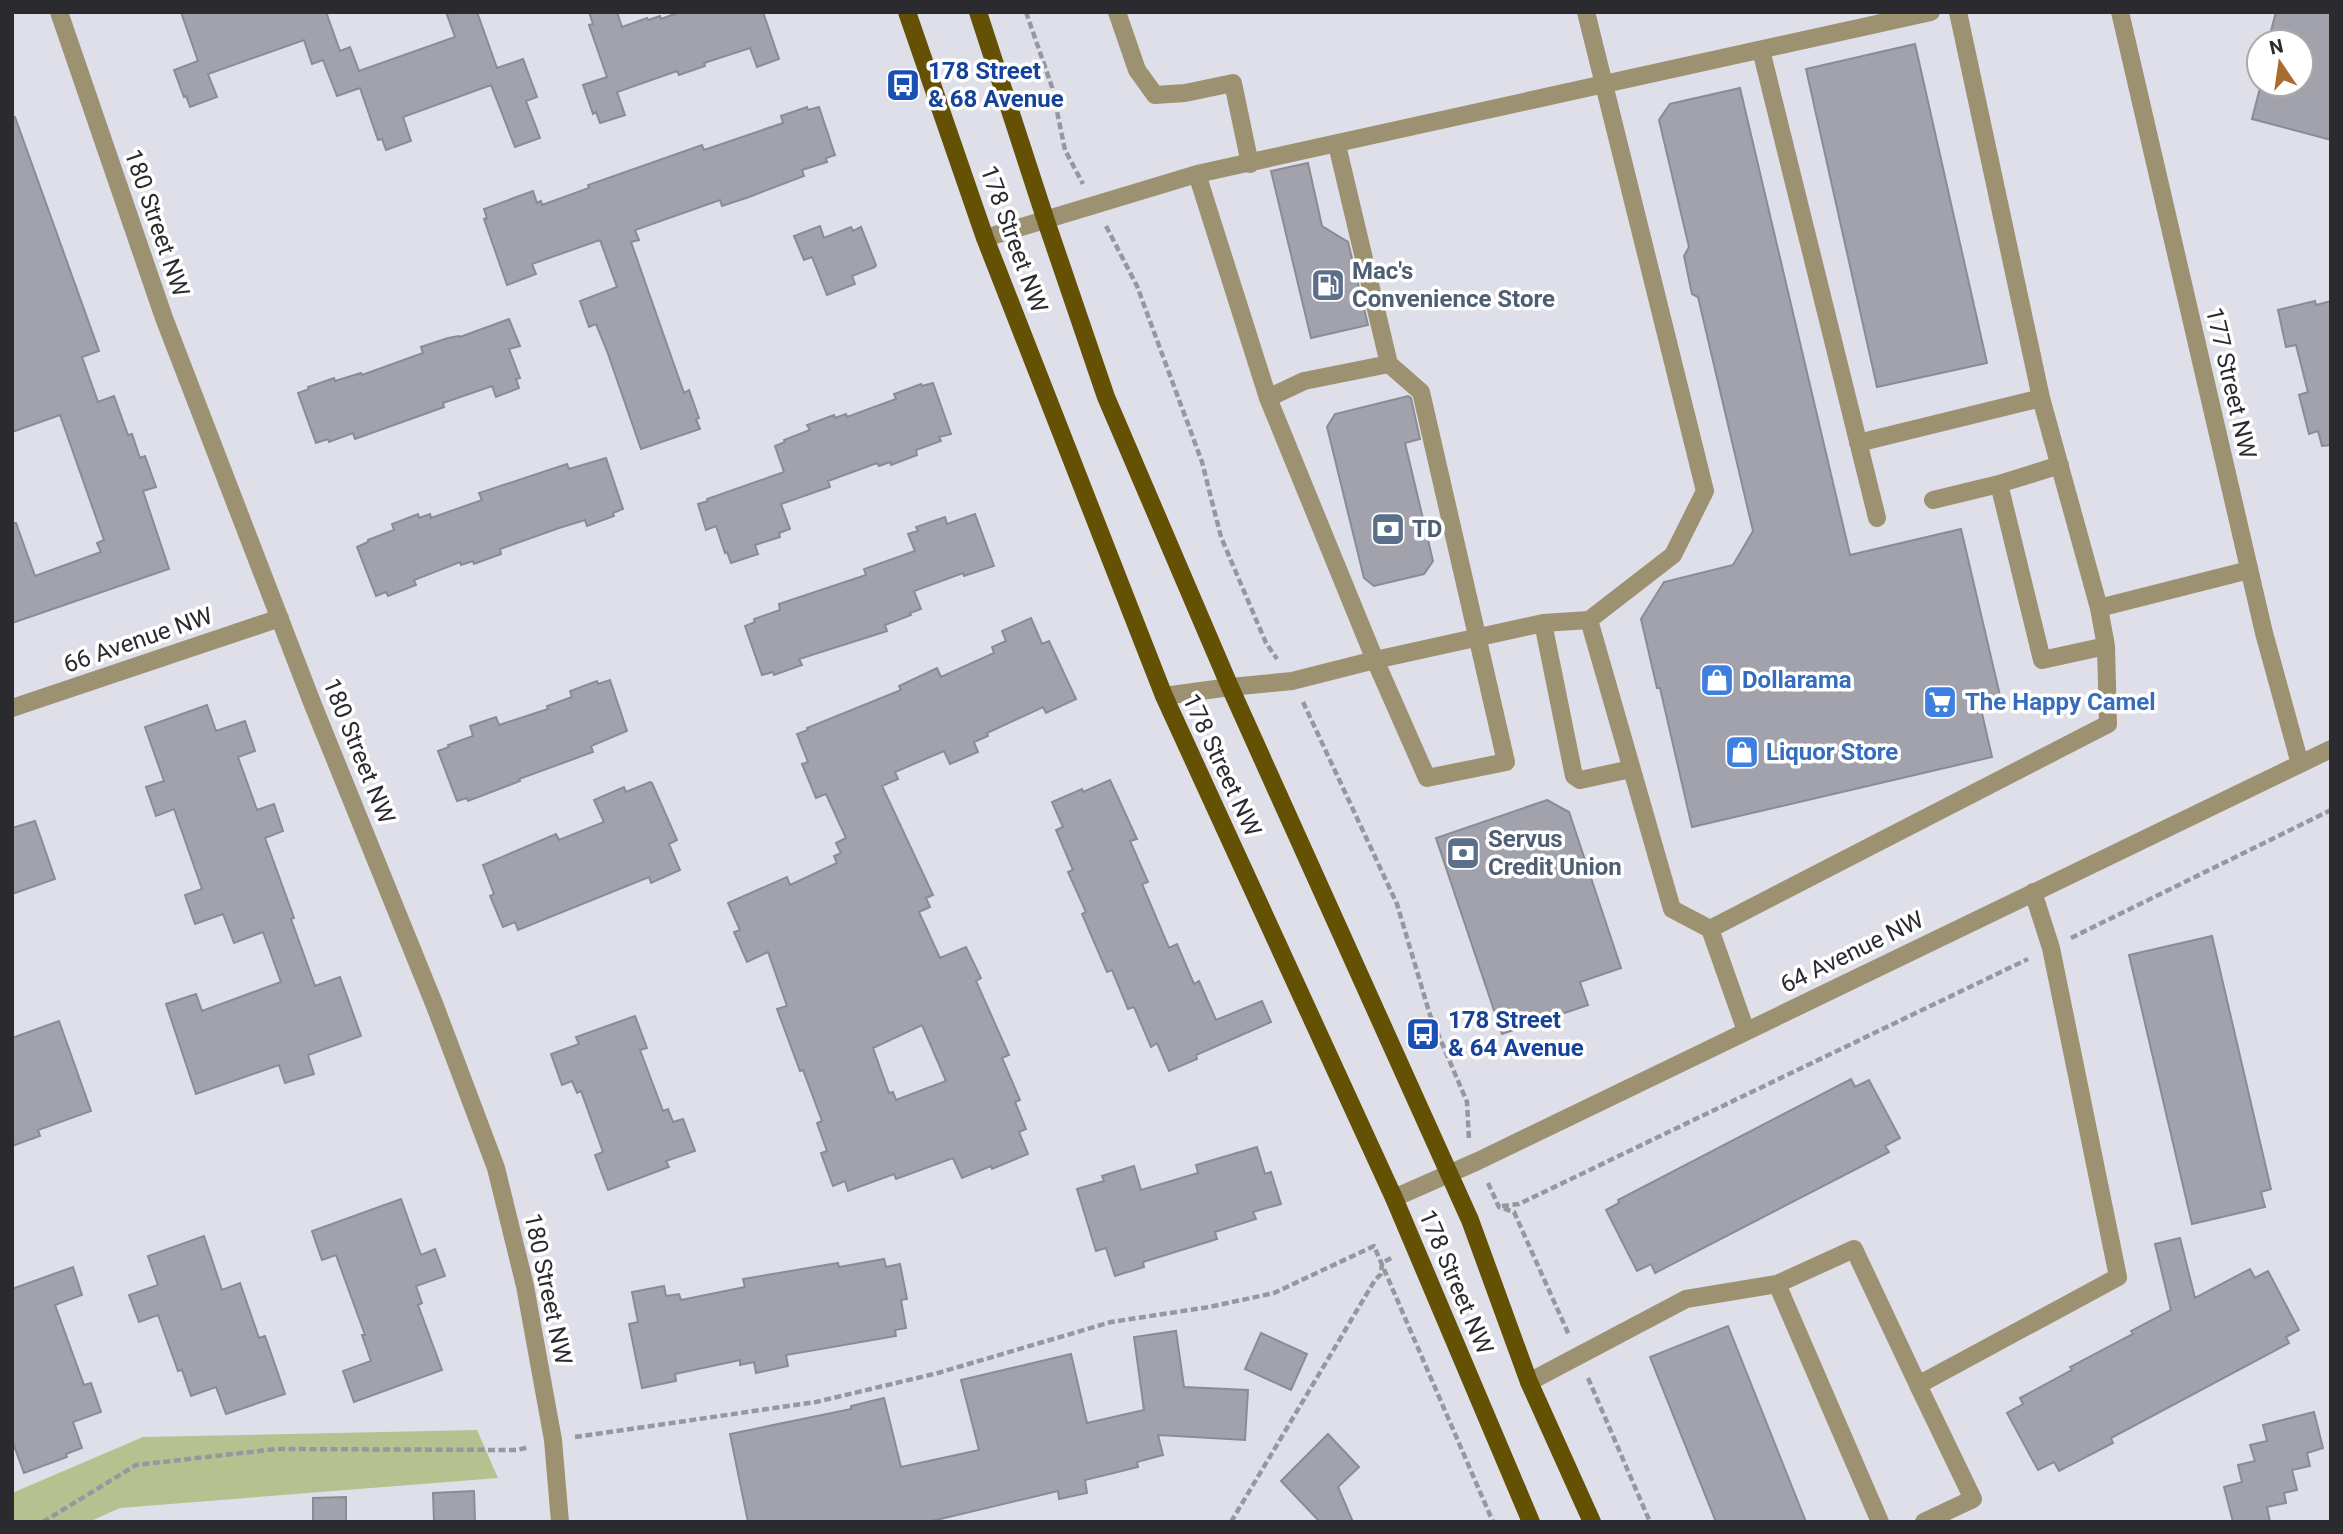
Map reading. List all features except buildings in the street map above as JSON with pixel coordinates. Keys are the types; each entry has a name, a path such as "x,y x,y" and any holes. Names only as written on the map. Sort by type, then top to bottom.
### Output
{"main road":[{"name":"178 Street NW","path":"907,12 985,238 1164,696 1394,1198 1531,1522"},
{"name":"178 Street NW","path":"978,12 1106,397 1230,687 1470,1220 1529,1382 1592,1522"}],"street":[{"name":"180 Street NW","path":"59,12 164,318 435,1006 496,1168 525,1286 553,1440 560,1522"},
{"path":"1117,12 1137,70 1155,95 1185,93 1233,83 1250,164"},
{"path":"1164,696 1292,681 1543,623 1589,620 1673,555 1705,491 1586,12"},
{"path":"985,238 1197,174 1931,12"},
{"path":"1710,929 2108,724 2106,646 2099,608 2041,398 1958,12"},
{"name":"177 Street NW","path":"2120,12 2249,570 2300,764"},
{"path":"1761,50 1877,518"},
{"path":"1197,174 1268,398 1375,660 1427,778 1506,762 1421,392 1389,364 1337,145"},
{"path":"1268,398 1304,381 1389,364"},
{"path":"1858,443 2041,398"},
{"path":"1933,500 2060,465"},
{"path":"1998,484 2042,660 2106,646"},
{"path":"2099,608 2249,570"},
{"name":"66 Avenue NW","path":"12,708 280,618"},
{"path":"1589,620 1672,909 1710,929 1746,1031"},
{"path":"1543,623 1574,776 1580,780 1631,769"},
{"name":"64 Avenue NW","path":"1394,1198 1478,1161 2331,750"},
{"path":"1918,1385 2118,1277 2050,948 2033,892"},
{"path":"1529,1382 1686,1299 1777,1284 1854,1250 1973,1499 1924,1522"},
{"path":"1777,1284 1881,1522"}],"path":[{"path":"1026,12 1052,87 1065,150 1137,286 1202,462 1221,537 1266,643 1292,681 1321,738 1397,904 1430,1015 1467,1102 1469,1139 1499,1206"},
{"path":"1470,1220 1499,1206 1519,1204 2331,810"},
{"path":"43,1522 136,1465 277,1449 517,1450 553,1440 620,1433 816,1402 925,1377 1111,1322 1209,1307 1274,1293 1374,1245 1493,1522"},
{"path":"1382,1263 1414,1247"},
{"path":"1231,1522 1381,1274 1382,1263"}],"green space":[{"path":"477,1430 498,1478 120,1508 89,1522 12,1522 12,1493 143,1437"}],"place":[{"name":"178 Street & 68 Avenue","path":"903,85"},
{"name":"Mac's Convenience Store","path":"1328,285"},
{"name":"TD","path":"1388,529"},
{"name":"Dollarama","path":"1717,680"},
{"name":"The Happy Camel","path":"1940,702"},
{"name":"Liquor Store","path":"1742,752"},
{"name":"Servus Credit Union","path":"1463,853"},
{"name":"178 Street & 64 Avenue","path":"1423,1034"}]}
